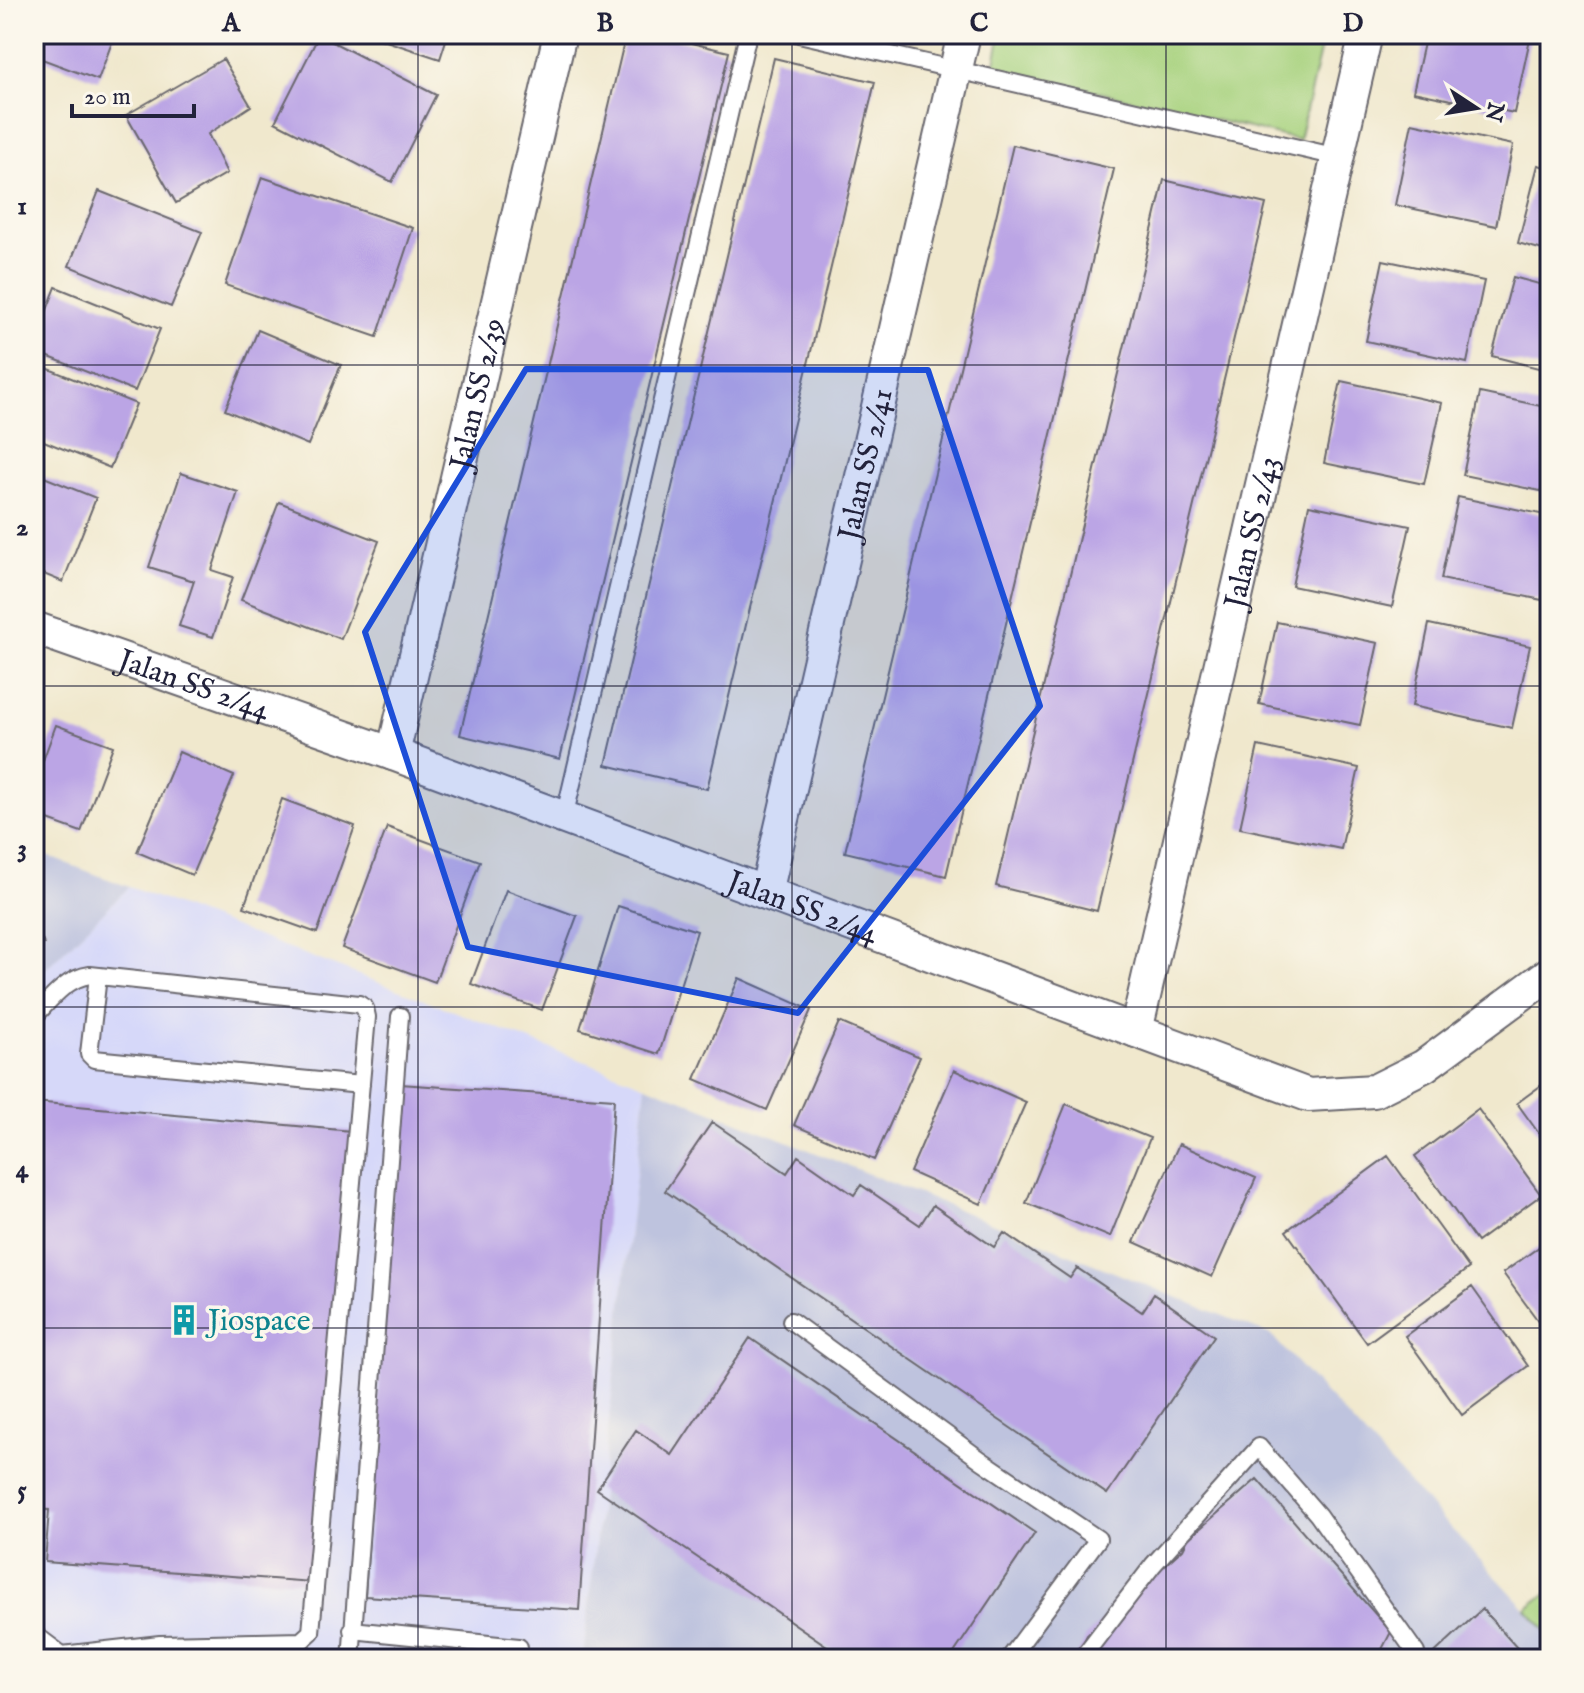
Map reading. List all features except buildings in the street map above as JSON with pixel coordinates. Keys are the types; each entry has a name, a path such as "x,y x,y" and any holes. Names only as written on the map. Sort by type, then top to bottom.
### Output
{"street":[{"name":"Jalan SS 2/39","path":"393,754 560,34"},
{"name":"Jalan SS 2/41","path":"766,893 964,34"},
{"name":"Jalan SS 2/43","path":"1136,1031 1366,34"},
{"name":"Jalan SS 2/44","path":"34,628 393,754 1308,1095 1374,1091 1424,1066 1550,973"}],"lane":[{"path":"564,818 748,34"},
{"path":"799,34 1338,157"},
{"path":"34,1017 69,982 80,976 359,1004 365,1008 367,1017 311,1632 301,1641 160,1644 62,1655 34,1634"},
{"path":"98,976 89,1054 94,1059 361,1085"},
{"path":"351,1659 400,1016"},
{"path":"791,1321 981,1460 1098,1539 1009,1659"},
{"path":"1081,1659 1153,1565 1259,1447 1318,1515 1408,1640 1416,1653 1409,1659"},
{"path":"352,1630 519,1647"}],"highlighted area":[{"path":"526,369 928,370 1040,706 798,1013 468,947 365,632"}],"shaded area":[{"path":"34,851 129,887 34,980"},
{"path":"129,887 646,1085 583,1659 34,1659 34,980"},
{"path":"646,1085 1271,1335 1550,1635 1550,1659 583,1659"}],"green space":[{"path":"1001,34 1324,34 1299,140 994,67"},
{"path":"1550,1591 1550,1635 1526,1609"}],"place":[{"name":"Jiospace","path":"184,1320"}]}
